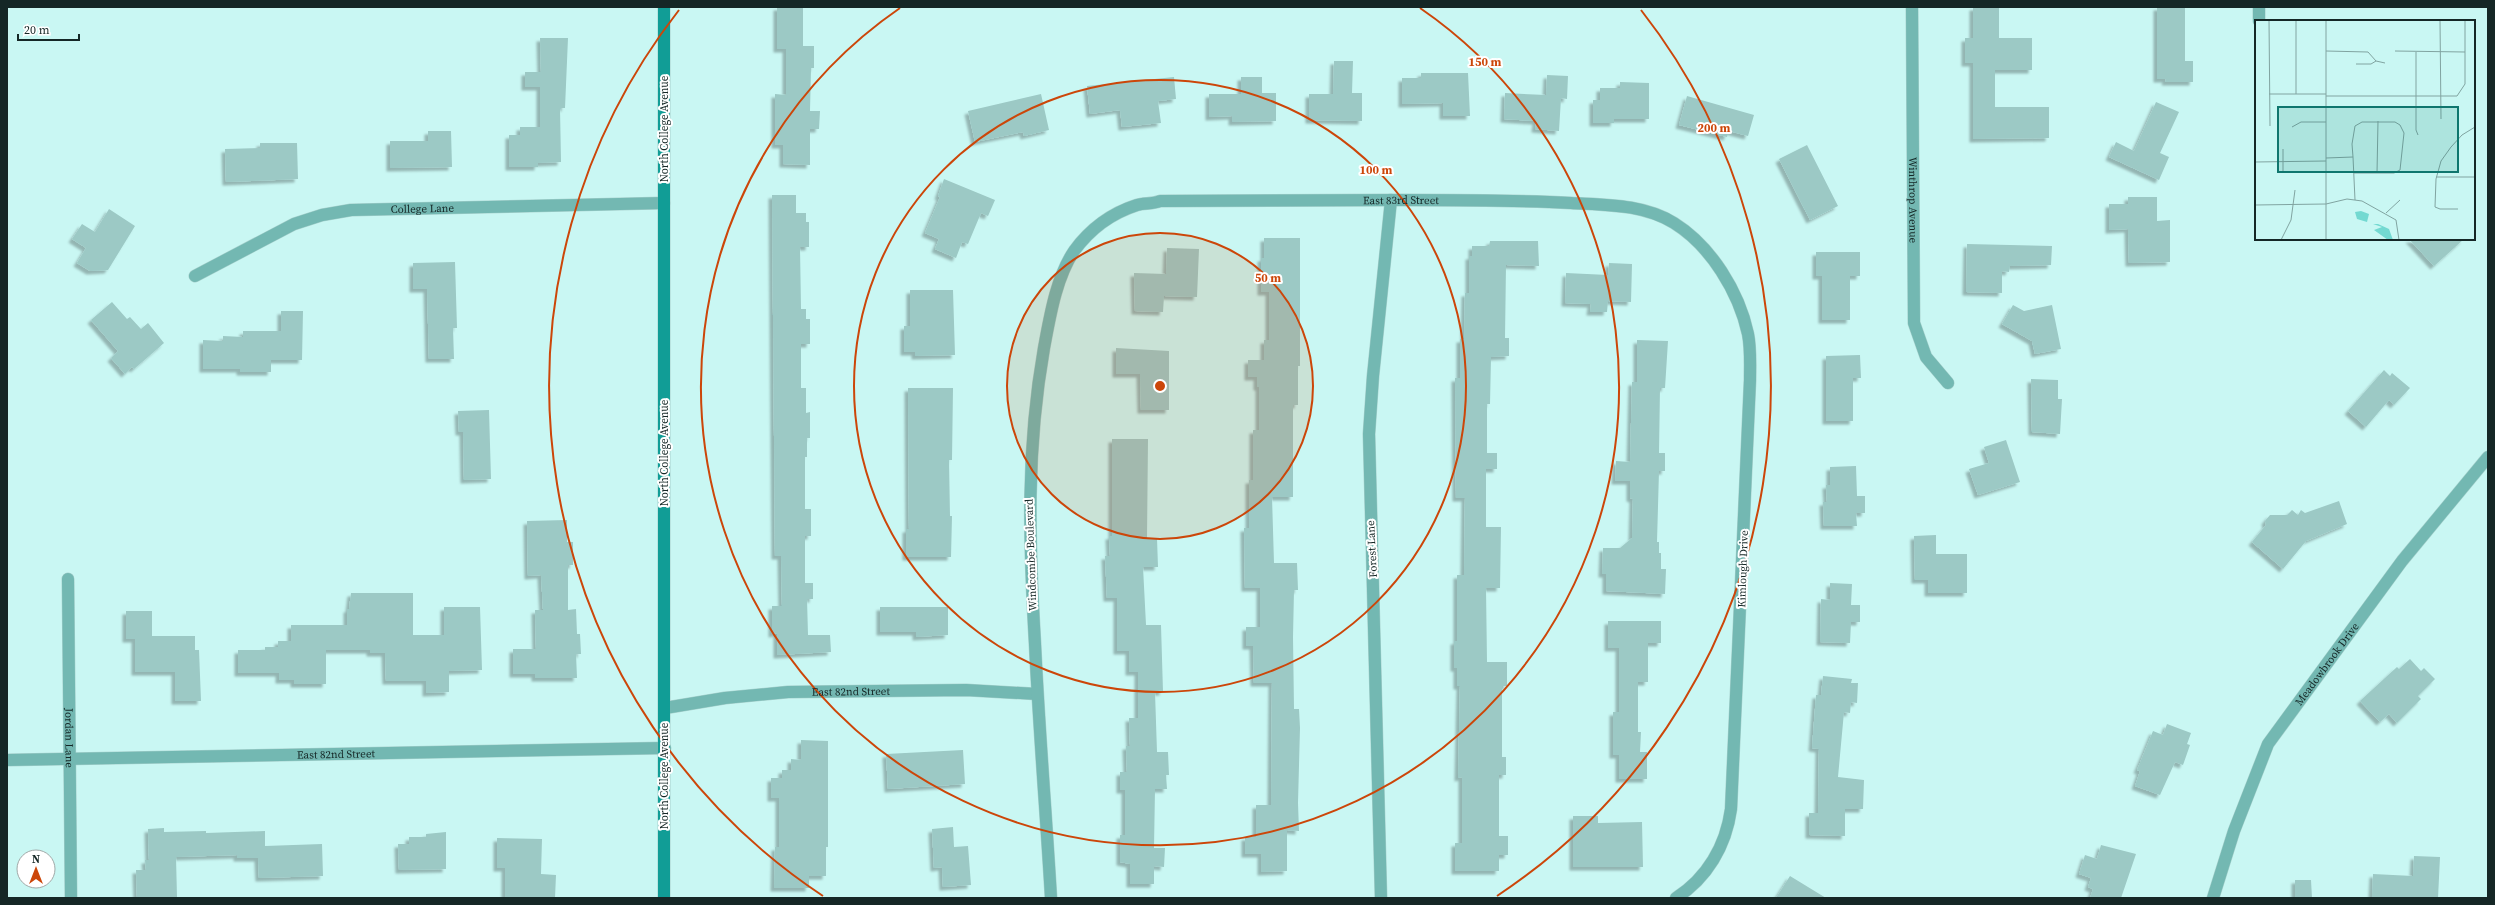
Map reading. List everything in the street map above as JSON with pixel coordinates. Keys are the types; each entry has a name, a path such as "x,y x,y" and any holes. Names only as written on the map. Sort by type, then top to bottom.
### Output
{"main road":[{"name":"North College Avenue","path":"664,7 664,898"}],"street":[{"name":"Winthrop Avenue","path":"1912,7 1914,323 1926,357 1948,383"},
{"path":"2259,7 2259,20"},
{"name":"Forest Lane","path":"1381,898 1369,446 1373,376 1391,200"},
{"name":"East 83rd Street","path":"1097,227 1120,212 1140,204 1160,201 1527,200 1621,206 1648,211 1666,218 1700,245"},
{"name":"College Lane","path":"195,276 294,224 322,215 351,210 664,203"},
{"name":"Windcombe Boulevard","path":"1051,898 1038,694 1029,517 1030,460 1036,397 1046,336 1062,275 1080,244 1097,227"},
{"name":"Kimlough Drive","path":"1680,895 1699,879 1716,855 1727,829 1731,809 1750,380 1749,346 1743,314 1723,274 1700,245"},
{"name":"Meadowbrook Drive","path":"2213,898 2234,831 2268,744 2402,561 2488,457"},
{"name":"Jordan Lane","path":"68,579 71,898"},
{"name":"East 82nd Street","path":"665,708 725,698 788,692 966,690 1038,694"},
{"name":"East 82nd Street","path":"7,760 665,748"}],"building":[{"path":"777,7 803,7 803,46 814,46 814,68 811,68 810,111 820,111 819,129 810,129 810,165 783,164 783,145 775,145 775,94 786,95 786,49 777,49"},
{"path":"1973,7 1999,7 1999,38 2032,38 2032,70 1995,70 1995,107 2049,107 2049,138 1973,139 1973,63 1965,63 1965,38 1973,38"},
{"path":"2157,7 2185,7 2185,61 2193,61 2193,82 2165,82 2166,79 2157,79"},
{"path":"540,38 568,38 565,108 560,108 561,162 538,163 538,167 509,167 509,135 520,135 520,127 540,127 540,87 525,87 525,72 541,72"},
{"path":"1334,61 1353,61 1352,93 1362,93 1362,121 1309,120 1309,94 1333,94"},
{"path":"1421,73 1468,73 1470,116 1443,116 1443,103 1402,104 1402,78 1421,78"},
{"path":"1547,75 1568,76 1567,99 1561,98 1559,131 1535,129 1536,121 1504,119 1505,93 1546,95"},
{"path":"1174,77 1176,99 1158,101 1161,123 1122,127 1120,110 1090,114 1087,86"},
{"path":"1241,77 1262,77 1262,93 1276,93 1276,121 1232,122 1232,116 1209,117 1209,94 1241,94"},
{"path":"1620,82 1649,83 1649,119 1614,119 1614,123 1593,123 1593,100 1600,100 1600,88 1620,88"},
{"path":"1041,94 1049,130 1024,136 1023,132 975,142 968,111"},
{"path":"1687,96 1754,115 1748,136 1729,131 1727,137 1679,125"},
{"path":"2156,102 2179,112 2160,153 2169,157 2159,180 2109,157 2116,142 2134,151"},
{"path":"428,131 451,131 452,167 390,168 390,141 428,141"},
{"path":"260,143 297,143 298,179 226,182 225,149 260,148"},
{"path":"1807,145 1838,206 1810,220 1779,159"},
{"path":"944,179 995,200 988,216 981,213 968,244 962,242 956,258 935,249 939,239 925,233 940,197 938,196"},
{"path":"772,195 796,195 796,213 806,213 806,222 809,222 809,247 800,247 801,309 806,309 806,319 810,319 810,344 801,344 801,388 806,388 806,413 810,412 810,438 807,438 807,457 805,457 805,509 811,509 811,536 805,536 805,583 813,583 813,599 807,599 808,635 830,635 831,652 777,655 777,633 772,634 772,606 782,606 781,556 775,556"},
{"path":"2128,197 2157,197 2157,221 2170,220 2170,262 2129,263 2128,229 2109,230 2109,204 2128,204"},
{"path":"109,209 135,226 108,270 90,271 77,263 86,248 72,239 82,224 95,232"},
{"path":"1264,238 1300,238 1300,366 1298,366 1298,405 1293,405 1293,497 1272,497 1274,563 1297,563 1298,590 1294,590 1293,637 1294,709 1299,709 1300,728 1298,803 1299,831 1287,830 1287,871 1261,872 1261,854 1245,854 1245,837 1256,837 1256,805 1271,805 1272,683 1254,683 1253,646 1246,646 1246,627 1260,627 1260,588 1245,588 1244,528 1249,528 1249,480 1253,480 1253,430 1259,430 1259,387 1257,387 1257,377 1248,377 1248,360 1264,360 1264,340 1269,340 1269,292 1261,292 1261,258 1264,258"},
{"path":"2410,240 2463,240 2434,266"},
{"path":"1490,241 1538,241 1539,266 1506,265 1505,338 1509,338 1509,356 1491,357 1490,404 1487,404 1487,453 1497,453 1497,469 1486,469 1486,527 1501,527 1500,588 1486,588 1487,662 1507,662 1507,686 1502,686 1502,757 1506,757 1506,775 1499,775 1499,836 1508,836 1508,855 1499,855 1499,871 1455,871 1455,843 1462,843 1462,777 1458,778 1460,686 1457,686 1457,668 1454,668 1454,641 1457,641 1457,575 1464,575 1465,498 1456,498 1455,378 1460,378 1460,339 1464,339 1465,293 1469,293 1469,256 1472,256 1472,246 1489,246"},
{"path":"1967,244 2052,246 2051,265 2010,266 2009,272 2002,271 2002,293 1966,292"},
{"path":"1167,248 1199,249 1197,297 1164,296 1163,312 1135,311 1134,273 1166,274"},
{"path":"1816,252 1860,252 1860,276 1850,276 1850,320 1822,320 1822,276 1816,276"},
{"path":"455,262 457,328 453,328 454,359 429,359 427,289 413,289 413,263"},
{"path":"1609,263 1632,264 1631,302 1608,301 1607,312 1590,312 1591,304 1565,303 1566,273 1608,275"},
{"path":"910,290 953,290 955,355 915,356 915,352 904,352 904,326 910,326"},
{"path":"112,302 127,319 130,317 141,329 148,323 164,343 134,369 132,367 125,374 111,358 118,351 91,320"},
{"path":"2013,305 2024,311 2052,305 2061,349 2035,354 2032,341 2002,324"},
{"path":"281,311 303,311 302,360 271,360 271,372 240,372 240,369 203,369 203,340 223,341 223,336 243,337 243,331 281,331"},
{"path":"1637,340 1668,341 1665,388 1660,388 1659,453 1665,453 1665,471 1659,471 1657,542 1659,542 1659,553 1661,553 1661,569 1666,569 1665,594 1606,591 1606,574 1602,574 1603,548 1620,548 1632,538 1633,499 1630,498 1630,481 1615,481 1616,461 1630,462 1632,382 1637,382"},
{"path":"1116,348 1169,351 1169,410 1141,410 1140,374 1116,374"},
{"path":"1860,355 1861,378 1853,378 1853,421 1826,421 1826,356"},
{"path":"2384,370 2390,376 2392,373 2410,388 2394,405 2389,400 2366,427 2348,411"},
{"path":"2031,379 2058,380 2058,399 2062,399 2060,434 2032,432"},
{"path":"908,388 953,388 952,460 949,460 950,516 952,516 951,557 906,557 906,529 909,529"},
{"path":"489,410 491,479 464,480 463,432 459,432 458,411"},
{"path":"1112,439 1148,439 1147,538 1157,538 1158,567 1143,567 1146,625 1161,625 1163,692 1155,692 1157,752 1168,752 1169,775 1166,775 1167,789 1155,789 1154,848 1165,848 1164,867 1154,866 1154,884 1130,884 1130,864 1120,862 1120,835 1125,835 1125,790 1120,790 1120,772 1127,772 1126,746 1130,746 1129,718 1138,718 1138,672 1129,672 1129,651 1117,651 1117,598 1107,598 1105,556 1110,556 1109,536 1112,536"},
{"path":"2006,440 2020,482 1978,495 1969,469 1989,463 1984,447"},
{"path":"1856,466 1857,496 1865,496 1865,513 1856,513 1857,526 1824,526 1823,502 1827,502 1826,485 1830,485 1830,467"},
{"path":"2339,501 2347,524 2306,541 2283,569 2252,542 2266,525 2265,521 2270,515 2287,515 2292,510 2298,515 2301,510 2305,513"},
{"path":"567,520 567,542 573,542 573,565 568,565 568,610 576,609 577,634 580,634 581,654 576,654 577,678 535,678 535,674 513,674 513,649 536,649 535,610 543,610 541,575 528,576 527,521"},
{"path":"1936,535 1936,554 1967,554 1967,593 1928,593 1928,580 1915,580 1914,536"},
{"path":"1830,583 1852,584 1851,605 1860,605 1860,622 1851,622 1850,643 1820,642 1821,599 1830,600"},
{"path":"351,593 413,593 413,635 444,635 444,607 480,607 482,670 449,671 449,692 426,693 426,681 386,681 385,653 370,653 370,650 326,650 326,684 294,684 294,680 279,680 279,673 238,673 238,650 265,650 265,647 278,647 278,641 291,641 291,625 347,625 347,609 349,609"},
{"path":"880,607 948,607 948,635 916,637 916,632 880,632"},
{"path":"126,611 152,611 152,636 195,636 195,650 199,650 201,701 175,701 175,672 135,672 135,639 126,639"},
{"path":"1608,621 1661,621 1661,643 1648,643 1648,682 1638,682 1638,732 1641,732 1640,752 1647,752 1647,779 1619,779 1619,755 1613,755 1613,712 1619,712 1619,648 1608,648"},
{"path":"2410,659 2421,671 2424,668 2435,679 2418,696 2421,699 2397,723 2389,714 2380,722 2360,701 2397,667 2399,669"},
{"path":"1823,676 1852,679 1851,683 1858,683 1857,703 1851,702 1850,713 1844,712 1838,777 1864,780 1863,809 1845,809 1845,836 1809,835 1809,813 1818,813 1819,749 1812,748 1816,695 1821,695"},
{"path":"2167,724 2191,733 2187,744 2190,745 2183,765 2175,762 2160,795 2135,786 2140,771 2137,770 2153,731 2163,735"},
{"path":"801,740 828,741 828,847 826,847 826,876 809,876 809,888 774,888 775,847 779,847 779,798 771,798 771,778 782,778 782,770 791,770 791,759 801,760"},
{"path":"963,750 965,784 888,789 886,754"},
{"path":"1573,816 1598,816 1598,823 1642,822 1643,867 1573,867"},
{"path":"953,827 954,847 968,846 971,885 943,887 942,867 934,868 932,829"},
{"path":"164,828 164,832 206,831 206,833 265,831 265,846 322,844 323,876 259,878 258,858 237,858 237,855 176,857 177,897 137,898 136,870 146,870 145,860 149,860 148,829"},
{"path":"446,832 446,869 399,870 398,844 409,844 409,837 426,837 426,834"},
{"path":"497,838 542,839 541,874 556,875 555,898 505,898 505,868 497,868"},
{"path":"2101,845 2136,854 2121,898 2090,898 2093,889 2088,887 2091,878 2079,874 2085,855 2097,859"},
{"path":"2414,856 2440,857 2438,898 2372,897 2373,874 2413,876"},
{"path":"1790,876 1826,898 1776,898"},
{"path":"2295,880 2311,880 2312,898 2295,898"}]}
